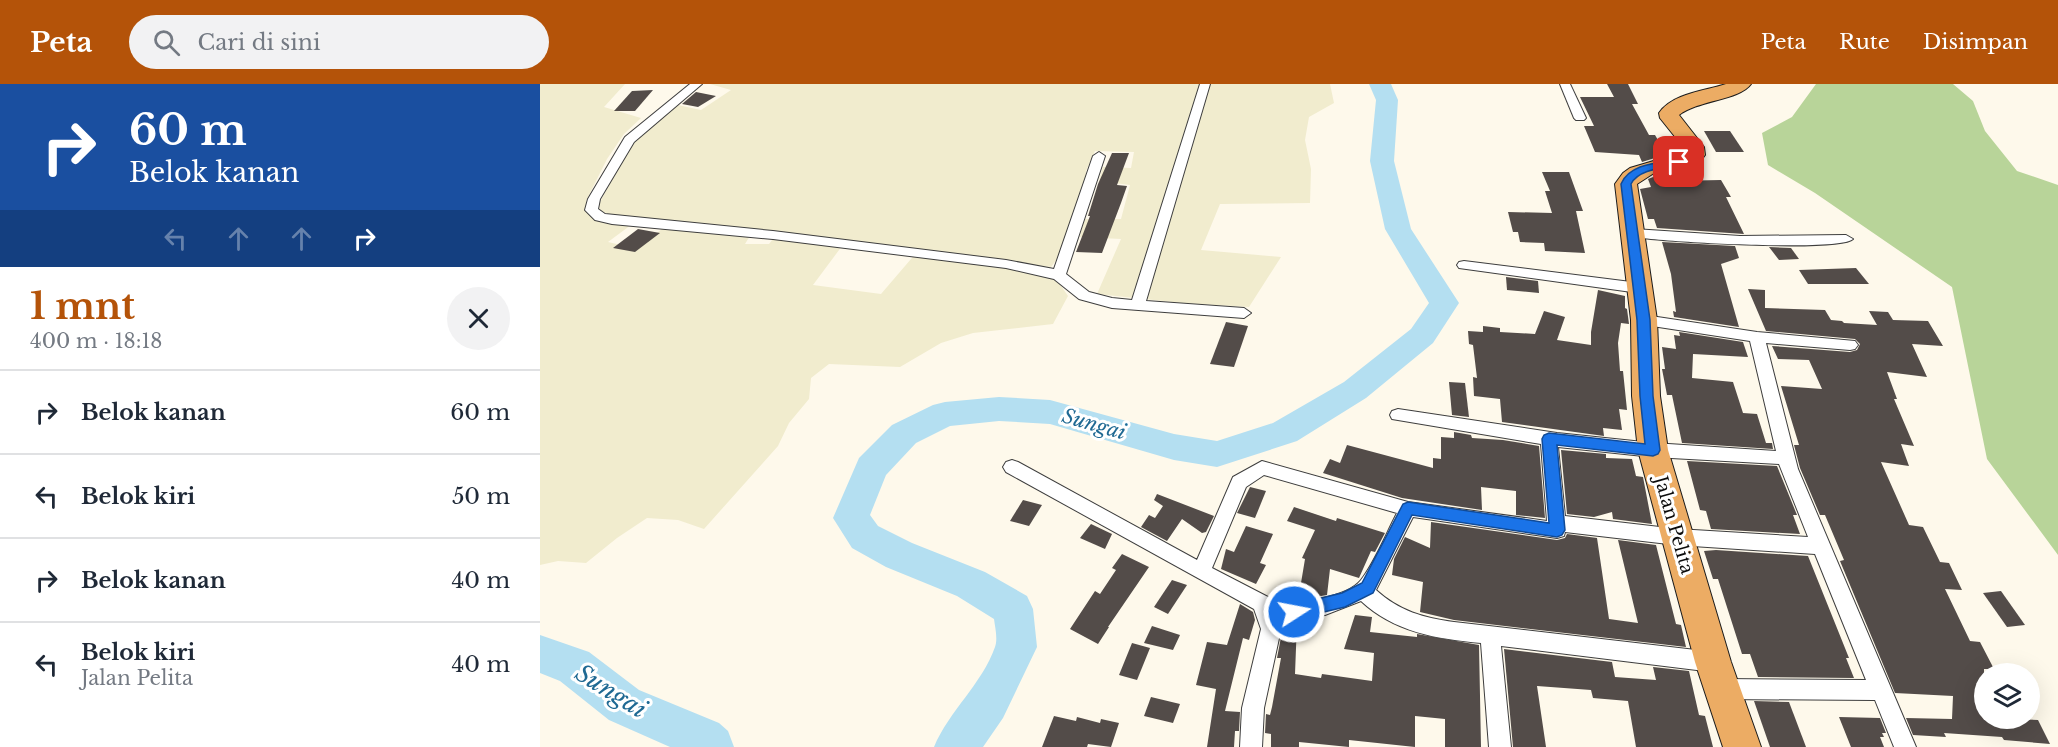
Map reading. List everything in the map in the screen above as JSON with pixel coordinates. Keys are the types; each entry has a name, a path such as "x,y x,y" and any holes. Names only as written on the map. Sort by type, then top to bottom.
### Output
{"highway":[{"name":"Jalan Pelita","path":"1742,84 1728,91 1692,100 1669,113 1672,124 1697,152 1695,156 1641,170 1627,180 1644,320 1646,396 1653,450 1713,662 1742,747"}],"street":[{"path":"697,84 629,140 594,199 591,210 595,214 612,220 773,235 1005,264 1059,274 1084,296 1112,303 1244,312"},
{"path":"1138,304 1205,84"},
{"path":"1565,84 1580,118"},
{"path":"1059,274 1099,156"},
{"path":"1634,233 1720,242 1782,243 1846,239"},
{"path":"1464,265 1639,288"},
{"path":"1644,320 1757,337 1850,345"},
{"path":"1757,337 1786,458 1905,747"},
{"path":"1398,415 1549,439 1653,450 1786,458"},
{"path":"1201,572 1239,482 1262,468 1408,509 1557,530 1549,439"},
{"path":"1012,467 1261,603 1267,613 1271,629 1253,708 1251,747"},
{"path":"1267,613 1294,612 1325,606 1345,600 1367,588 1408,509"},
{"path":"1557,523 1677,537 1821,546"},
{"path":"1362,590 1377,606 1423,628 1713,662"},
{"path":"1490,635 1500,747"},
{"path":"1722,689 1881,690"}],"shaded area":[{"path":"540,84 625,84 604,107 641,118 624,134 607,159 586,201 592,212 615,216 600,211 599,204 633,140 653,122 678,105 701,110 731,90 710,84 1330,84 1334,103 1309,117 1305,140 1311,169 1310,203 1220,204 1201,250 1281,257 1249,307 1097,294 1121,239 1080,237 1084,219 1121,219 1130,185 1099,181 1103,167 1131,168 1134,152 1095,151 1086,171 1085,188 1075,207 1072,223 1060,255 1051,267 1019,263 1051,271 1068,296 1053,324 973,333 941,343 900,367 829,364 811,378 809,399 789,423 778,446 704,529 678,520 647,518 586,563 558,561 540,565","holes":["639,219 724,228 669,223 638,249 608,242","753,231 777,234 769,244 745,244","845,242 917,252 881,294 813,285"]}],"green space":[{"path":"1816,84 1953,84 1973,101 1985,131 2017,171 2058,185 2058,555 1987,459 1952,287 1815,193 1768,165 1762,133 1792,117"}],"building":[{"path":"1607,84 1628,84 1638,104 1632,104 1649,135 1655,135 1666,154 1656,154 1658,157 1642,162 1639,155 1595,152 1584,126 1594,126 1580,97 1614,97"},
{"path":"653,90 635,111 614,111 632,91"},
{"path":"696,92 716,96 698,107 682,104"},
{"path":"1704,131 1730,131 1744,152 1716,152"},
{"path":"1112,153 1129,153 1117,185 1127,186 1121,203 1102,253 1076,252 1090,216 1088,216 1098,184"},
{"path":"1542,172 1569,172 1583,211 1576,211 1585,253 1545,251 1544,243 1520,242 1518,232 1513,232 1508,212 1552,213 1545,191 1550,191"},
{"path":"1666,172 1671,181 1721,180 1731,197 1726,197 1744,234 1657,228 1654,219 1648,219 1640,189 1651,187 1648,179"},
{"path":"638,229 660,233 635,252 613,248"},
{"path":"1662,242 1735,246 1739,258 1721,264 1739,327 1674,317 1673,311 1676,312 1671,274"},
{"path":"1769,247 1791,248 1799,259 1779,260"},
{"path":"1856,268 1869,284 1808,284 1799,270"},
{"path":"1506,277 1538,281 1539,293 1507,290"},
{"path":"1748,289 1765,290 1765,308 1825,310 1831,320 1844,323 1877,325 1869,311 1888,312 1893,320 1928,321 1943,346 1912,344 1927,377 1887,372 1897,399 1894,399 1914,446 1901,444 1909,466 1881,462 1909,525 1923,527 1940,562 1949,563 1962,590 1945,589 1970,641 1980,642 1991,663 1974,663 1974,729 2040,729 2040,724 2050,744 2004,740 2002,737 1944,733 1946,737 1913,735 1906,718 1952,719 1953,696 1895,693 1840,561 1844,560 1825,515 1820,515 1800,468 1794,445 1799,445 1781,386 1822,389 1809,360 1778,359 1772,346 1850,352 1857,350 1860,344 1855,339 1766,331"},
{"path":"1598,290 1625,296 1629,324 1621,323 1618,343 1627,410 1619,409 1622,430 1603,428 1604,436 1502,422 1500,399 1474,396 1473,377 1477,378 1473,345 1469,344 1468,331 1483,332 1483,326 1500,328 1500,332 1535,334 1544,311 1565,317 1557,340 1591,345"},
{"path":"1226,322 1248,326 1234,367 1210,364"},
{"path":"1679,332 1743,342 1748,357 1693,354 1692,378 1733,382 1743,413 1757,414 1766,443 1772,443 1773,449 1682,443 1672,395 1667,395 1662,369 1665,369 1662,347 1676,349 1674,335 1680,336"},
{"path":"1449,382 1465,383 1469,417 1452,415"},
{"path":"1454,432 1471,435 1472,438 1539,446 1545,518 1516,515 1516,491 1481,487 1482,510 1402,498 1323,473 1330,459 1340,463 1347,445 1433,468 1433,458 1441,459 1441,437 1454,438"},
{"path":"1561,450 1606,454 1606,458 1632,459 1636,476 1643,477 1652,524 1613,519 1612,512 1594,517 1567,514"},
{"path":"1687,461 1777,466 1797,515 1793,515 1800,534 1711,529 1706,511 1700,510"},
{"path":"1250,487 1266,491 1255,518 1237,513"},
{"path":"1157,494 1214,516 1206,532 1202,533 1182,519 1167,541 1141,527 1149,515 1155,518 1163,506 1154,500"},
{"path":"1023,500 1042,505 1029,526 1010,521"},
{"path":"1294,507 1336,521 1337,518 1385,533 1375,552 1371,551 1359,578 1330,569 1327,595 1315,597 1299,595 1305,559 1302,558 1315,530 1287,521"},
{"path":"1431,522 1557,540 1565,538 1567,534 1597,538 1609,619 1638,623 1618,540 1656,545 1676,624 1681,625 1686,647 1454,620 1420,612 1423,582 1392,575 1394,559 1405,537 1430,548"},
{"path":"1091,524 1112,534 1105,549 1080,538"},
{"path":"1246,526 1273,534 1260,563 1266,565 1256,584 1221,569 1226,549 1234,552"},
{"path":"1704,551 1808,556 1849,658 1846,658 1854,678 1758,677 1750,654 1742,654 1718,579 1713,579"},
{"path":"1122,554 1149,567 1098,644 1070,629 1095,591 1100,594 1116,570 1112,568"},
{"path":"1172,580 1187,585 1168,614 1154,607"},
{"path":"2001,591 2025,625 2007,627 1983,593"},
{"path":"1240,604 1253,612 1255,620 1249,640 1243,638 1225,711 1240,712 1239,731 1235,731 1234,747 1207,747 1216,689 1196,685 1207,642 1227,645"},
{"path":"1355,615 1372,617 1370,632 1417,637 1417,634 1479,645 1481,747 1445,747 1445,719 1415,716 1415,747 1349,740 1349,747 1299,742 1299,747 1271,747 1271,734 1265,733 1266,714 1270,715 1272,707 1281,658 1277,658 1283,627 1297,622 1295,674 1321,678 1322,674 1372,681 1374,653 1344,649"},
{"path":"1152,626 1180,635 1173,650 1144,643"},
{"path":"1132,643 1150,648 1137,680 1119,675"},
{"path":"1504,649 1612,662 1615,677 1656,680 1653,667 1689,671 1699,715 1705,716 1713,747 1636,747 1628,701 1593,698 1591,690 1537,686 1546,747 1513,747"},
{"path":"1151,697 1180,704 1173,723 1144,716"},
{"path":"1754,701 1789,702 1806,747 1770,747"},
{"path":"1054,716 1076,721 1077,717 1100,723 1101,719 1119,723 1111,747 1088,744 1087,747 1042,747"},
{"path":"1839,717 1880,718 1886,733 1882,733 1884,737 1880,737 1884,747 1851,747"}],"waterway":[{"name":"Sungai","path":"956,747 988,703 1017,647 1013,609 971,584 899,555 865,537 851,518 871,468 904,434 945,414 999,409 1050,412 1174,447 1217,454 1285,432 1355,390 1422,336 1444,303 1398,229 1382,161 1387,100 1380,84"},
{"name":"Sungai","path":"540,654 574,666 624,705 703,739 712,747"}],"route":[{"path":"1294,612 1345,600 1367,588 1408,509 1557,530 1549,439 1653,450 1646,396 1644,320 1626,184 1629,178 1641,170 1679,162"}]}
